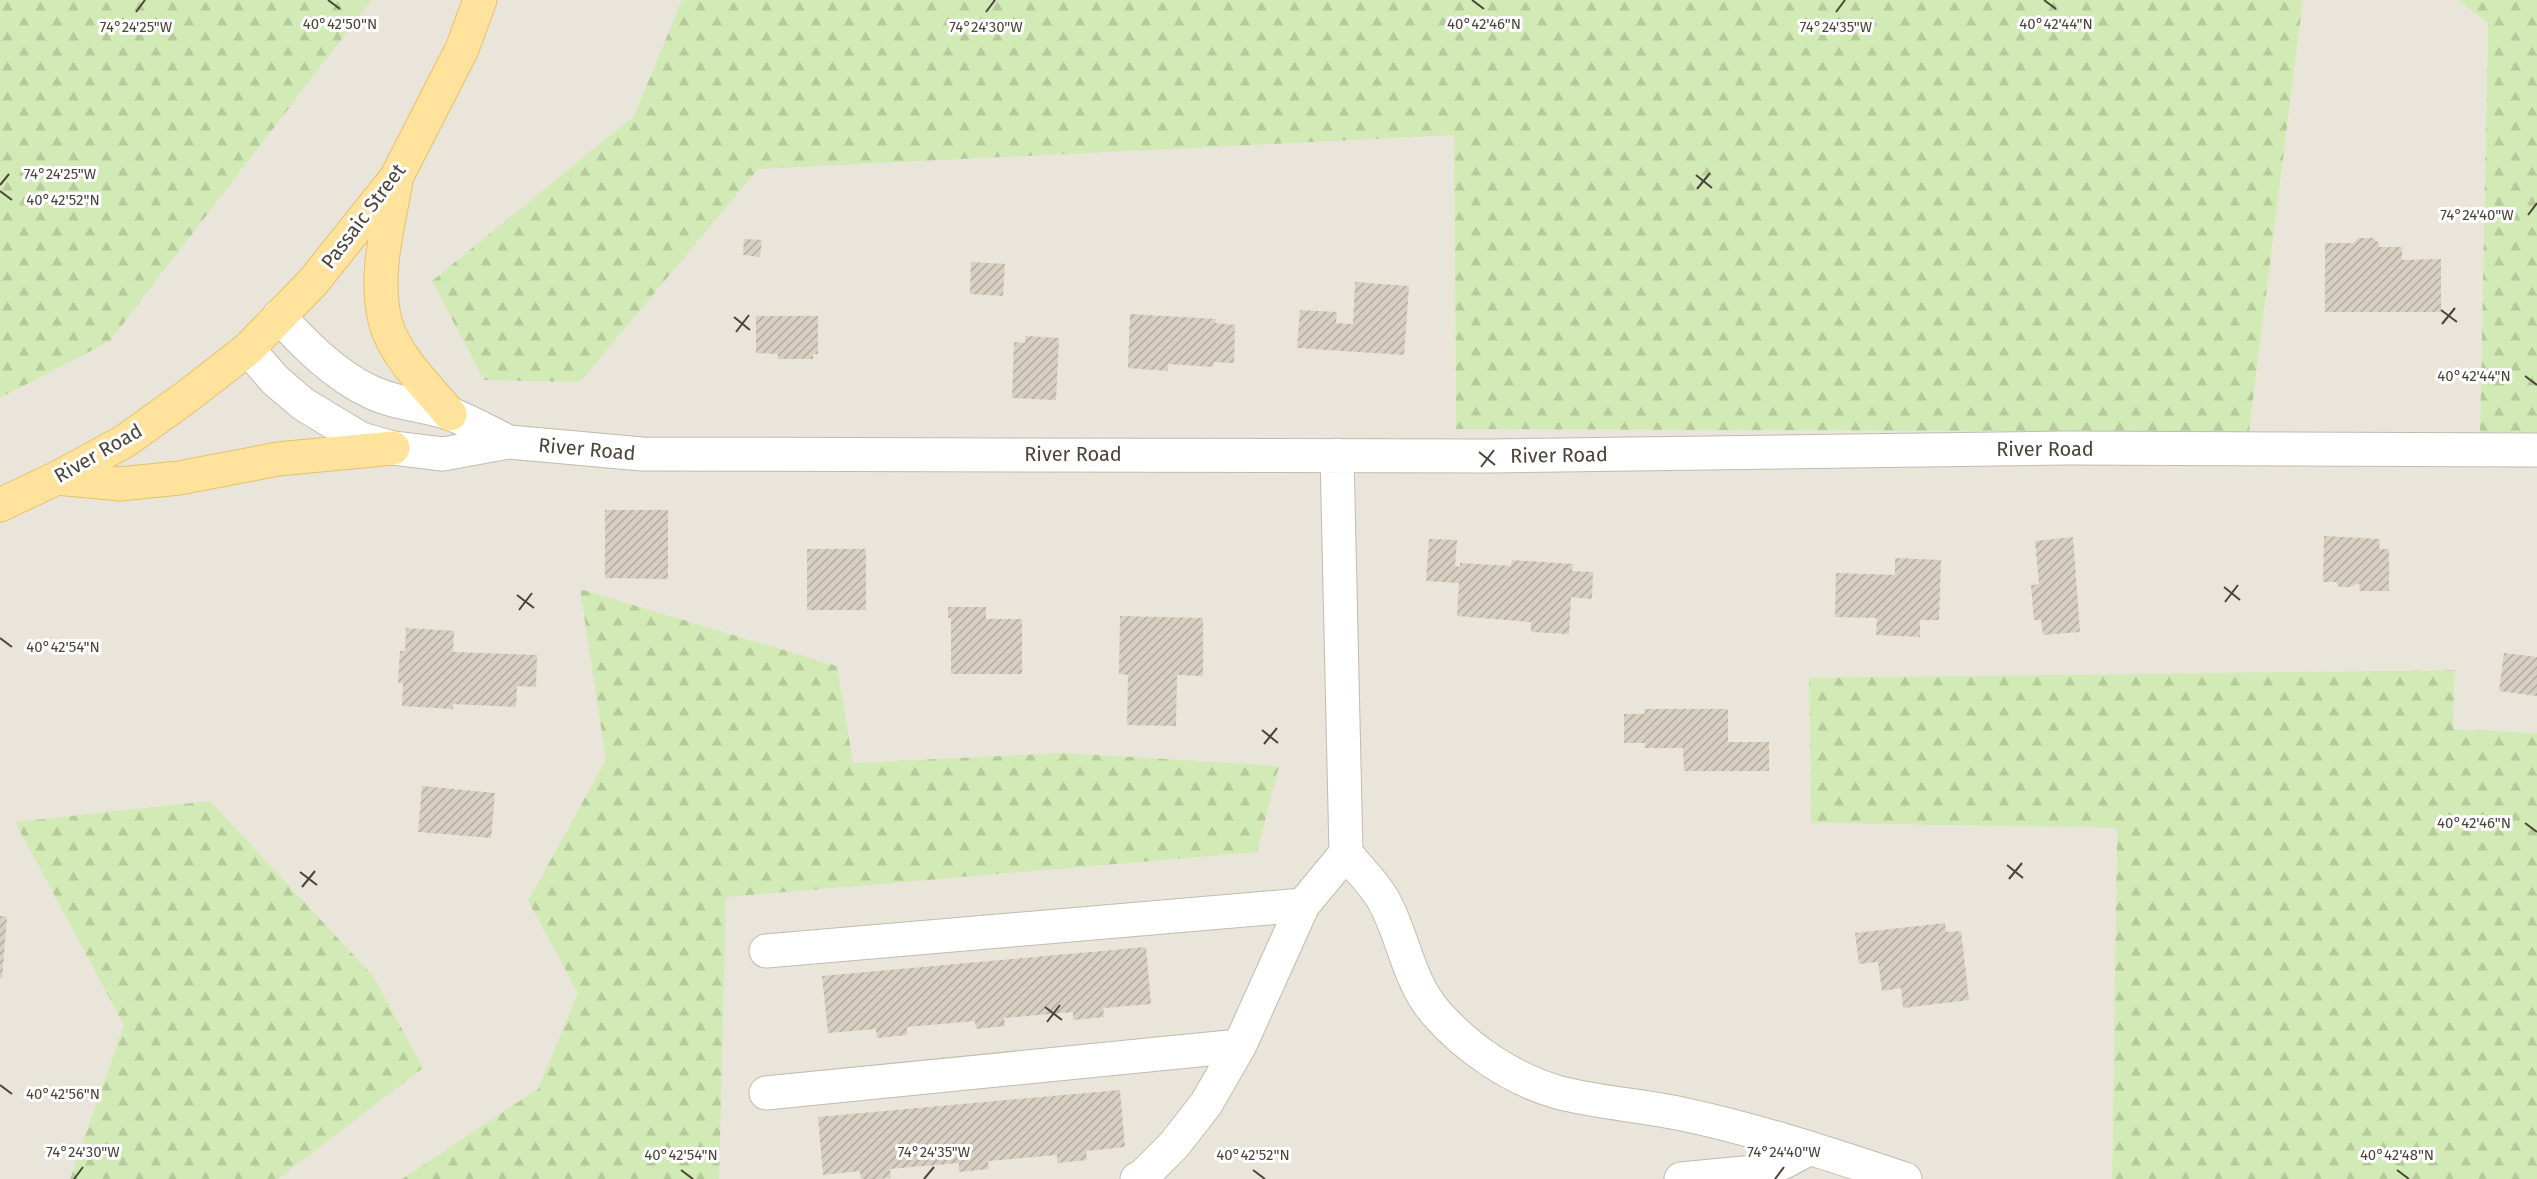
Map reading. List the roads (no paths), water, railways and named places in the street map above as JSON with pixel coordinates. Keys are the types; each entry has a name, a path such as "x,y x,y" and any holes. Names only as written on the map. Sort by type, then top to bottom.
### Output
{"main road":[{"name":"Passaic Street","path":"248,349 313,282 396,178 462,49 480,0"},
{"path":"396,178 379,281 386,325 415,373 450,414"},
{"name":"River Road","path":"0,505 57,478 125,441 248,349"},
{"path":"57,478 120,484 179,478 278,459 393,448"}],"street":[{"path":"279,316 317,354 370,392 402,403 450,414 509,442"},
{"path":"248,349 275,380 303,404 361,439 393,448 443,454 509,442"},
{"name":"River Road","path":"509,442 642,454 1491,456 2067,448 2537,450"},
{"path":"1337,455 1346,853 1385,901 1416,982 1435,1012 1461,1038 1498,1065 1529,1082 1559,1092 1683,1114 1810,1148 1905,1179"},
{"path":"1137,1179 1142,1177 1174,1145 1206,1104 1239,1046 1303,905 1346,853"},
{"path":"766,951 1303,905"},
{"path":"766,1093 1239,1046"},
{"path":"1680,1179 1754,1172 1784,1162 1810,1148"}]}
